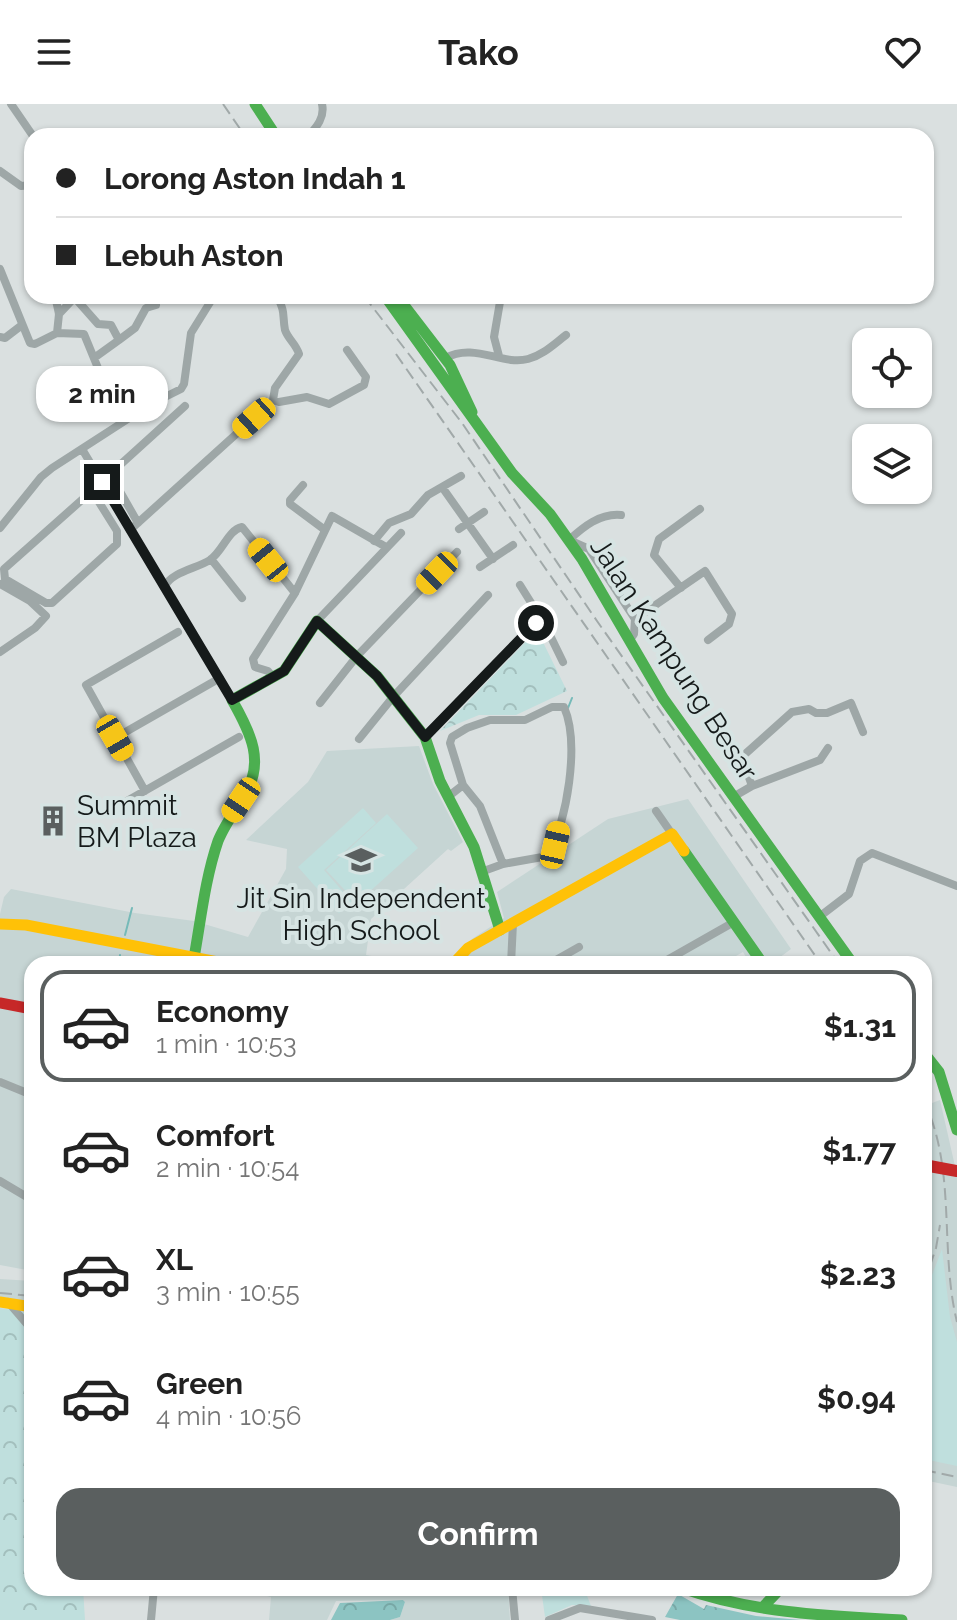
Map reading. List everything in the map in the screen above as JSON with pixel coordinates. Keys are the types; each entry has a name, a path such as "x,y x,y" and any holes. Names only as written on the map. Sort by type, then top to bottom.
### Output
{"street":[{"path":"11,104 28,128"},
{"path":"255,104 271,128"},
{"path":"314,128 324,112 322,104"},
{"path":"0,171 24,186"},
{"path":"0,269 32,345 57,333 84,334 107,390 131,417"},
{"path":"57,304 57,333"},
{"path":"59,314 69,304"},
{"path":"82,304 98,324 111,325 119,340"},
{"path":"0,528 41,477 131,417 181,389 191,333 209,304"},
{"path":"281,304 285,313 286,331 299,354 275,388 273,400 279,402 307,397 329,404 364,385 366,377 347,350"},
{"name":"Jalan Kampung Besar","path":"391,304 512,473 569,540 663,698 847,956"},
{"name":"Jalan Kampung Besar","path":"403,304 445,358 467,396 477,423"},
{"path":"499,356 494,337 500,304"},
{"path":"94,358 135,328 146,308 156,305"},
{"path":"0,337 5,338 22,325"},
{"path":"445,358 465,352 525,360 544,352 566,335"},
{"path":"138,523 110,474 185,406"},
{"path":"130,530 254,418"},
{"path":"82,449 249,728 256,750 256,768 250,787 218,841 194,956"},
{"path":"374,541 389,523 411,514 424,499 461,476"},
{"path":"92,491 119,537 117,544 52,603 5,579 4,569 102,482"},
{"path":"303,485 290,504 325,530"},
{"path":"442,487 493,559"},
{"path":"681,588 654,555 655,545 700,509"},
{"path":"459,529 484,512"},
{"path":"621,515 591,521 569,540 589,549 635,619 634,634 630,640"},
{"path":"273,677 268,671 255,667 253,659 295,593 332,516 386,547"},
{"path":"164,587 173,578 211,559 223,549 233,531 242,527 295,593"},
{"path":"232,700 284,671 317,621 401,533"},
{"path":"480,567 513,545"},
{"path":"320,703 357,656 457,552"},
{"path":"211,559 242,598"},
{"path":"635,619 705,571 732,614 729,624 708,640"},
{"path":"0,584 30,601 46,616 35,628 0,652"},
{"path":"520,585 548,630 563,662"},
{"path":"359,739 393,697 488,595"},
{"path":"317,621 357,656 425,737 434,769 474,847 500,930"},
{"path":"425,737 536,623 541,631 548,630"},
{"path":"145,791 86,685 178,632"},
{"path":"115,738 220,678"},
{"path":"752,786 743,761 744,755 792,712 809,709 827,713 851,703 863,732"},
{"path":"481,872 503,864 548,856 555,845 571,770 571,726 564,707 552,707 525,720 490,720 452,737 450,743 463,785 480,806 503,864"},
{"path":"120,805 239,737"},
{"path":"733,797 752,786 820,760 828,748"},
{"path":"449,796 463,785"},
{"path":"656,811 757,956"},
{"path":"460,956 468,948 672,834"},
{"path":"819,917 849,894 860,861 872,853 957,886"},
{"path":"0,916 26,925 184,956"},
{"path":"674,956 734,922"},
{"path":"511,956 513,923"},
{"path":"0,924 26,925"},
{"path":"563,956 579,947"},
{"path":"0,1003 24,1008"},
{"path":"932,1063 939,1072 957,1130"},
{"path":"0,1082 24,1092"},
{"path":"932,1166 957,1171"},
{"path":"0,1181 24,1195"},
{"path":"4,1302 24,1306"},
{"path":"4,1302 24,1322"},
{"path":"151,1620 153,1596"},
{"path":"513,1596 515,1620"},
{"path":"705,1596 763,1607 902,1620"},
{"path":"763,1607 775,1596"},
{"path":"549,1620 580,1608 605,1616 652,1620"}],"shaded area":[{"path":"419,746 433,784 463,842 451,851 448,849 371,919 366,955 372,956 24,956 24,1270 0,1265 0,914 4,897 11,889 194,921 248,937 286,869 287,849 246,840 308,782 327,751"},
{"path":"688,799 791,949 782,956 745,956 743,952 736,956 460,956 472,939 504,918 497,892 608,819"},
{"path":"940,1100 957,1175 957,1487 932,1482 932,1103"},
{"path":"0,1279 24,1280 24,1305 0,1302"},
{"path":"267,1596 508,1596 510,1620 390,1620 400,1617 403,1600 336,1601 327,1620 269,1620 271,1597"}],"green space":[{"path":"537,630 567,691 516,715 479,715 440,731"},
{"path":"363,808 376,823 324,870 352,902 339,913 298,867"},
{"path":"387,814 418,848 357,903 326,870"},
{"path":"942,1249 950,1317 957,1342 957,1466 932,1461 932,1275"},
{"path":"0,1308 24,1312 24,1596 84,1596 85,1620 0,1620"},
{"path":"542,1596 587,1596 591,1606 572,1605 545,1617"},
{"path":"677,1596 681,1596 704,1609 706,1605 756,1616 801,1620 680,1620 665,1617"},
{"path":"403,1600 400,1617 390,1620 331,1620 340,1603"}],"waterway":[{"path":"568,708 572,698"},
{"path":"125,935 132,908"}],"railway":[{"path":"223,104 240,128"},
{"path":"370,304 462,423 597,621 833,956"},
{"path":"396,354 815,956"},
{"path":"932,1123 941,1155 949,1266 957,1322"},
{"path":"932,1260 940,1225"},
{"path":"0,1293 24,1295"},
{"path":"932,1472 957,1477"}],"traffic: fast":[{"path":"255,104 271,128"},
{"path":"391,304 512,473 550,514 582,559 663,698 847,956"},
{"path":"403,304 450,365 472,412"},
{"path":"194,956 218,841 254,773 250,736 232,700 284,671 317,621 377,676 425,737 440,781 474,847 500,930"},
{"path":"684,851 757,956"},
{"path":"932,1063 939,1072 957,1130"},
{"path":"709,1596 763,1608 819,1615 902,1620"},
{"path":"763,1607 773,1596"}],"traffic: slow":[{"path":"460,956 468,948 672,834 684,851"},
{"path":"0,924 26,925 187,956"},
{"path":"0,1302 24,1306"}],"traffic: jam":[{"path":"0,1003 24,1008"},
{"path":"932,1166 957,1171"}],"place":[{"name":"Summit BM Plaza","path":"53,821"},
{"name":"Jit Sin Independent High School","path":"361,860"}],"route":[{"path":"102,482 232,700 284,671 317,621 377,676 425,737 536,623"}]}
